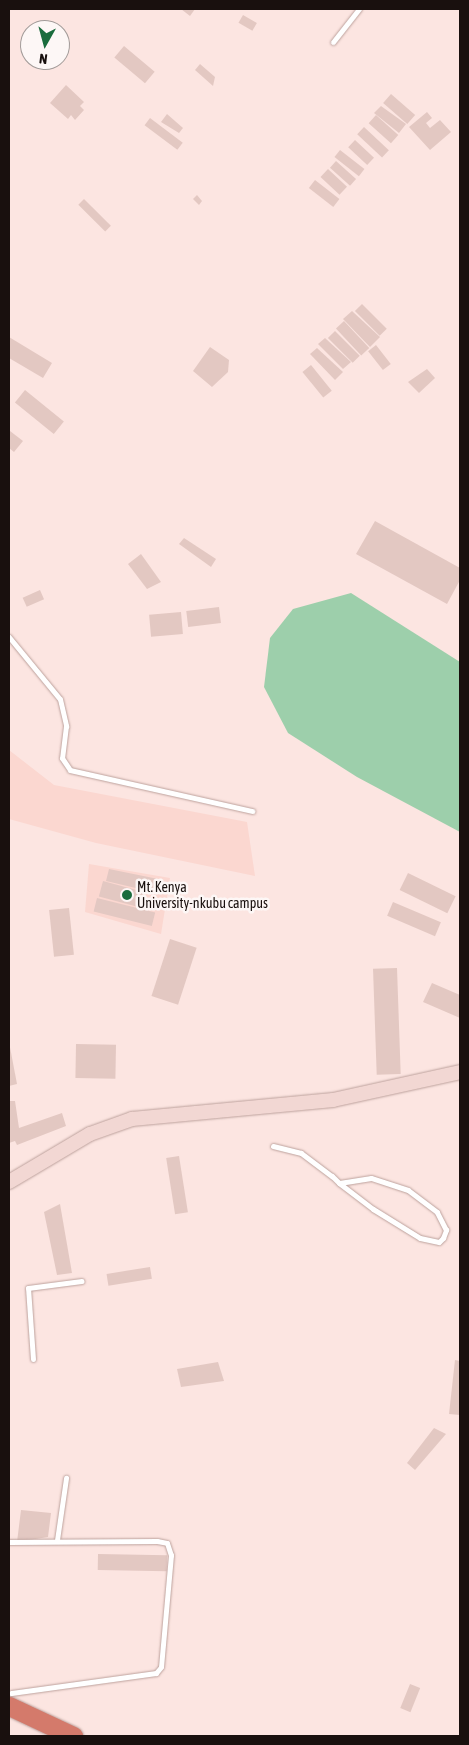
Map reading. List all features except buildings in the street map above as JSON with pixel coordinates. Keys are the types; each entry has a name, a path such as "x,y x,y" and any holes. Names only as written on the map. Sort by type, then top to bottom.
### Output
{"highway":[{"path":"11,1702 74,1736"}],"street":[{"path":"9,1182 90,1134 132,1119 333,1100 460,1072"}],"lane":[{"path":"333,42 360,9"},
{"path":"9,637 60,699 66,726 62,758 70,770 252,811"},
{"path":"273,1146 301,1153 339,1183 420,1238 439,1242 443,1238 446,1230 438,1212 408,1190 371,1178 339,1183"},
{"path":"33,1359 28,1288 82,1281"},
{"path":"57,1540 66,1478"},
{"path":"9,1542 57,1540 167,1543 172,1572 161,1667 144,1676 11,1702 9,1686"}],"shaded area":[{"path":"9,750 54,785 247,822 255,876 96,843 9,819"},
{"name":"Mt. Kenya University-nkubu campus","path":"89,864 170,878 161,934 85,912"}],"green space":[{"path":"351,593 460,662 460,832 357,777 288,733 264,687 270,638 293,609"}],"place":[{"name":"Mt. Kenya University-nkubu campus","path":"127,895"}]}
